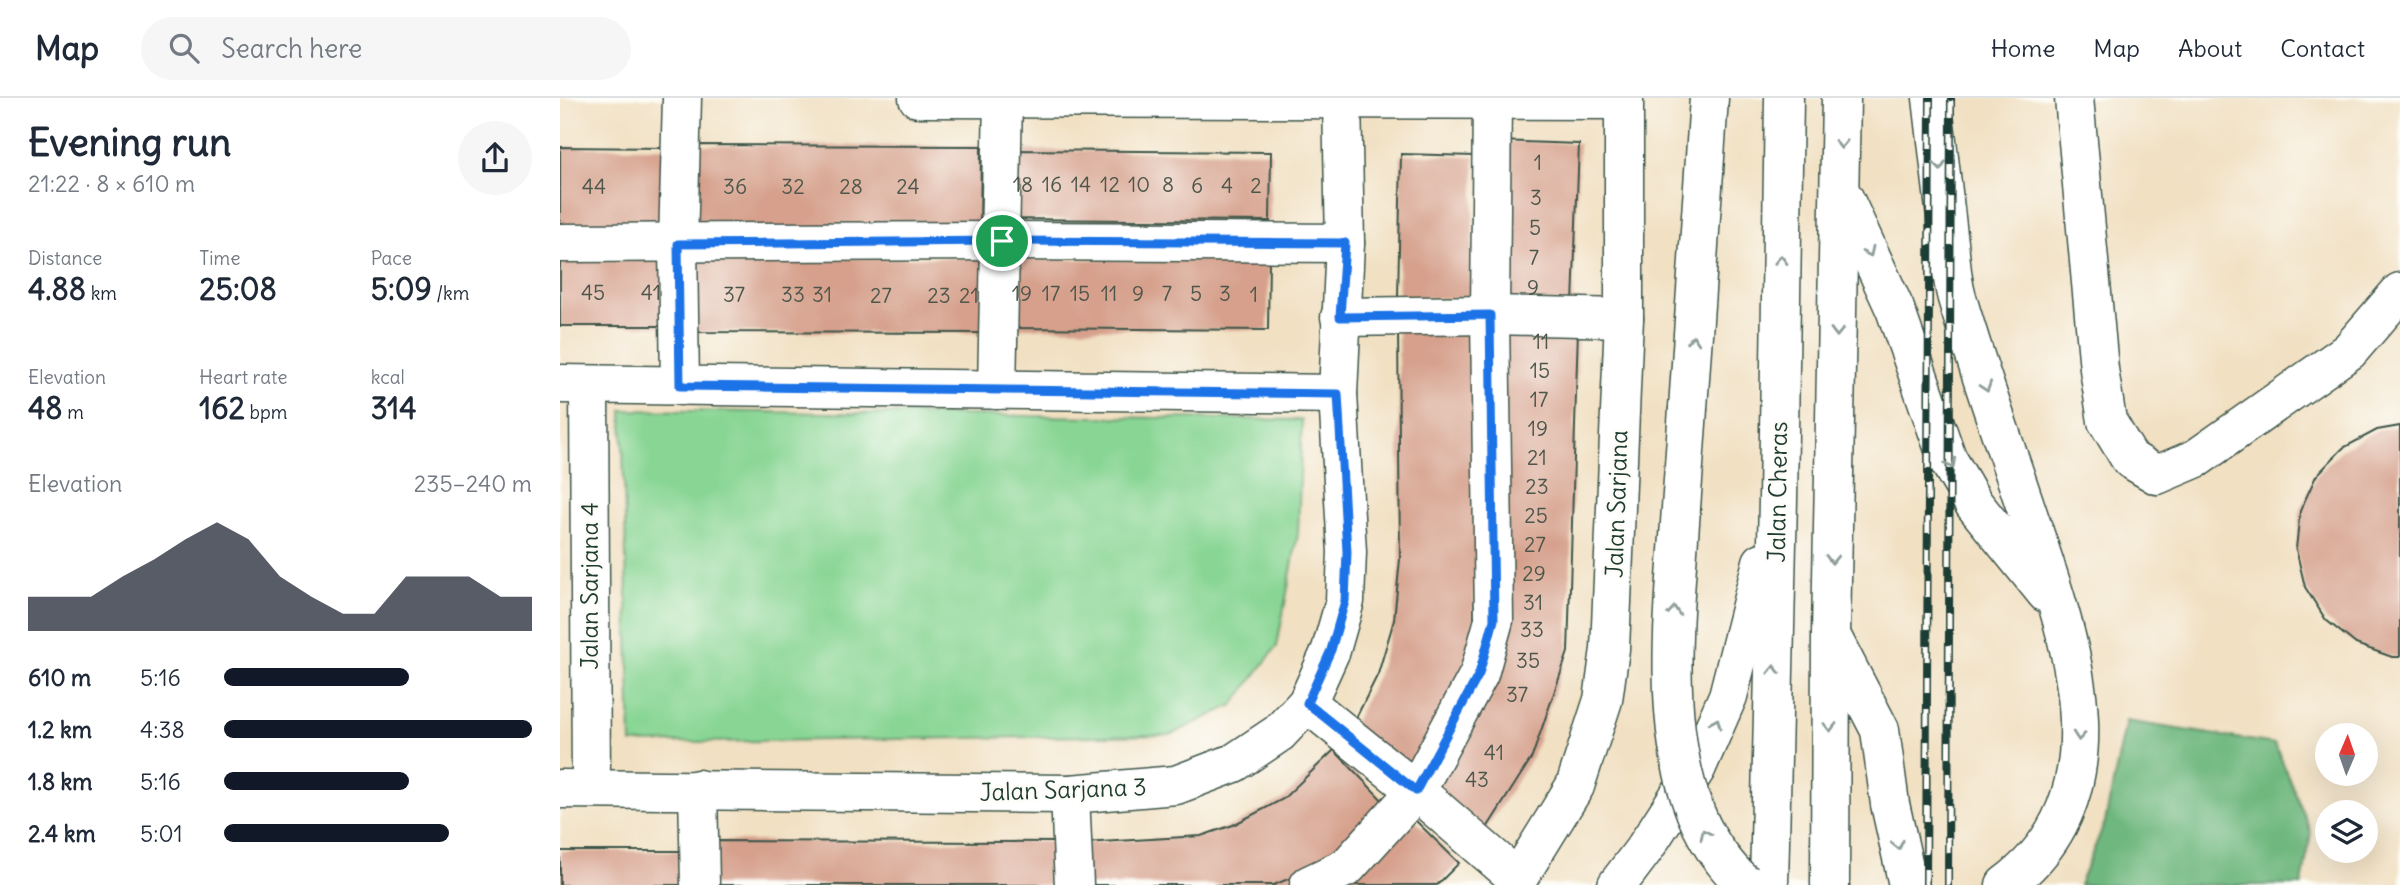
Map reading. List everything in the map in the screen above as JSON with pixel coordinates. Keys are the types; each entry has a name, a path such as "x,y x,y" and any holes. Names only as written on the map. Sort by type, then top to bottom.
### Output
{"main road":[{"path":"680,386 678,244 682,98"},
{"path":"918,98 1623,99"},
{"path":"997,390 1003,98"},
{"path":"1709,98 1672,634 1674,717 1690,801 1709,842 1740,881 1748,885"},
{"name":"Jalan Cheras","path":"1769,885 1784,98"},
{"path":"1830,885 1831,634 1842,98"},
{"path":"1932,98 1955,294 2062,613 2075,668 2081,725 2075,780 2063,815 2046,848 2005,885"},
{"path":"2074,98 2107,421 2130,459 2157,475 2197,457 2349,351 2400,292"},
{"name":"Jalan Sarjana 3","path":"575,788 1070,794 1176,785 1234,763 1279,733 1307,703 1331,650 1345,601 1347,552 1338,394 1345,243 1342,99"},
{"name":"Jalan Sarjana","path":"1516,882 1576,786 1603,700 1611,649 1624,318 1623,99"},
{"path":"1309,885 1347,867 1416,791 1479,674 1494,620 1490,315 1492,100"},
{"path":"1840,190 1895,309 1947,458 1974,504 2062,613"},
{"path":"560,243 1345,243"},
{"path":"1340,317 1490,315 1624,318"},
{"path":"574,384 1338,394"},
{"name":"Jalan Sarjana 4","path":"574,384 575,788"},
{"path":"1618,885 1696,769 1728,696 1778,499"},
{"path":"1831,634 1880,730 1890,804 1908,885"},
{"path":"1307,703 1416,791 1516,882"},
{"path":"698,789 700,885"},
{"path":"1070,794 1074,885"}],"green space":[{"path":"622,410 1302,420 1298,534 1277,646 1233,705 1170,735 631,743"},
{"path":"2126,721 2275,744 2311,832 2302,885 2079,885 2105,822"}],"building":[{"path":"1498,141 1579,144 1573,304 1493,301"},
{"path":"692,145 981,146 980,230 692,229"},
{"path":"560,147 667,148 666,228 560,227"},
{"path":"1008,150 1271,152 1270,221 1008,219"},
{"path":"1401,154 1475,156 1471,299 1398,297"},
{"path":"690,257 984,258 984,333 690,332"},
{"path":"1007,259 1269,260 1268,330 1007,328"},
{"path":"560,260 665,260 665,326 560,326"},
{"path":"1506,327 1578,329 1568,652 1532,757 1480,839 1428,795 1473,726 1496,641"},
{"path":"1398,328 1479,328 1474,625 1463,671 1412,779 1349,732 1378,674 1394,620 1400,559"},
{"path":"2400,426 2400,657 2392,657 2356,644 2326,620 2305,587 2296,549 2300,511 2316,476 2343,448 2377,430"},
{"path":"1334,750 1387,805 1335,854 1295,876 1274,885 1086,885 1084,843 1201,836 1233,825 1283,799"},
{"path":"1413,818 1459,863 1437,885 1340,885"},
{"path":"707,841 1056,842 1056,885 707,885"},
{"path":"560,851 681,851 681,885 560,885"}],"railway":[{"path":"1926,885 1930,98"},
{"path":"1948,885 1951,98"}],"route":[{"path":"1002,241 1345,243 1340,317 1490,315 1494,620 1479,674 1416,791 1307,703 1331,650 1345,601 1347,552 1338,394 680,386 678,244 1002,241"}]}
